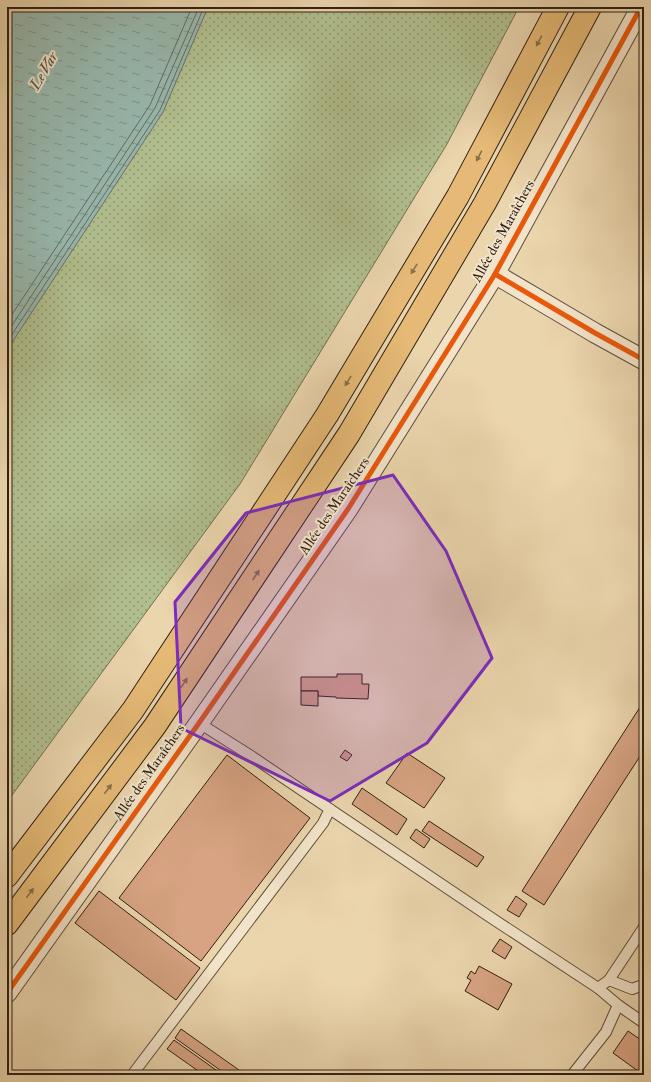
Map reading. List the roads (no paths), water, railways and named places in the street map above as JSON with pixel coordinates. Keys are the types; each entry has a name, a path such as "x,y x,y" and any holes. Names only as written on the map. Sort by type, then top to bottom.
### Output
{"highway":[{"path":"7,876 133,710 328,415 458,196 558,7"},
{"path":"7,924 155,726 350,434 486,203 590,7"}],"street":[{"name":"Allée des Maraîchers","path":"7,993 199,723 348,509 494,274 641,7"},
{"path":"494,274 644,360"}],"lane":[{"path":"199,723 248,754 598,988 618,1005 644,1023"},
{"path":"132,1075 323,823 330,809"},
{"path":"598,988 609,980 644,927"},
{"path":"609,980 632,989 643,985 644,983"},
{"path":"572,1075 606,1032 618,1005"}],"water":[{"name":"Le Var","path":"10,7 208,7 163,112 7,350 7,13"}]}
